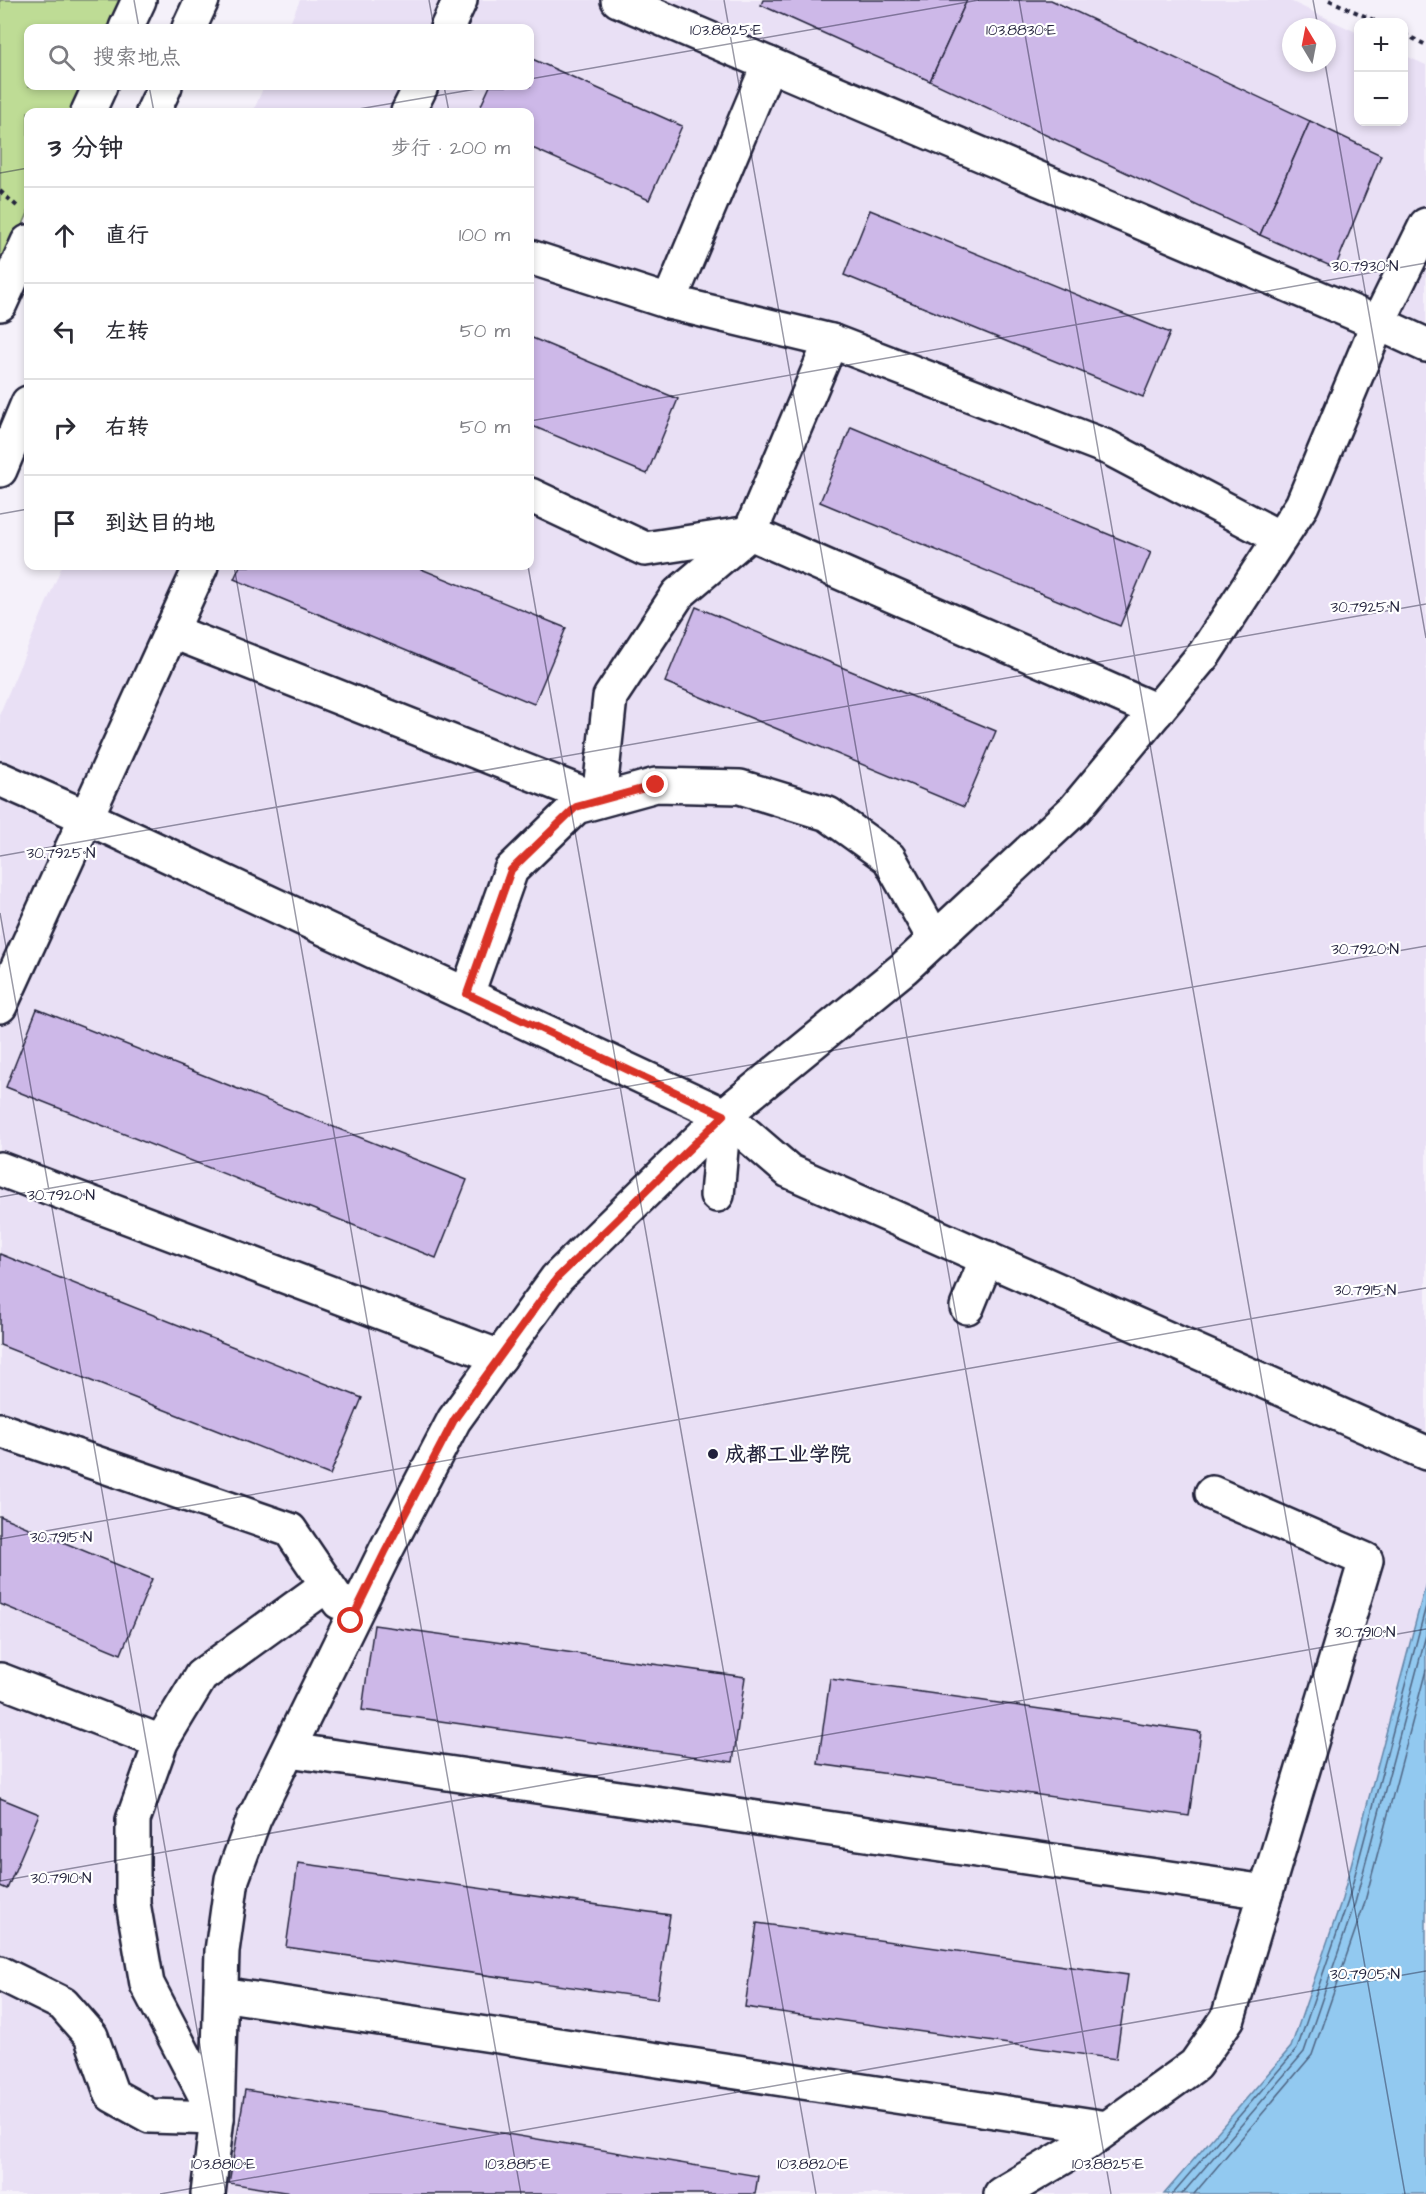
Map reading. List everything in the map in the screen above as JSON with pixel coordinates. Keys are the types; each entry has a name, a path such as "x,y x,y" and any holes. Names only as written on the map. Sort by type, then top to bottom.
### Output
{"street":[{"path":"128,24 139,0"},
{"path":"191,24 201,0"},
{"path":"449,24 460,0"},
{"path":"618,0 1426,345"},
{"path":"669,302 769,64"},
{"path":"90,108 98,90"},
{"path":"155,108 163,90"},
{"path":"410,108 419,90"},
{"path":"208,2194 216,2118 222,1952 232,1879 254,1819 385,1552 454,1420 557,1278 724,1115 904,968 1075,809 1205,653 1302,505 1378,323 1426,225"},
{"path":"0,304 24,233"},
{"path":"534,258 669,302 831,341 1109,448 1280,538"},
{"path":"599,800 610,697 678,594 750,533 831,341"},
{"path":"0,470 24,413"},
{"path":"534,497 645,549 750,533 1157,711"},
{"path":"0,1006 199,570"},
{"path":"171,631 599,800"},
{"path":"0,779 724,1115 789,1171 1417,1449"},
{"path":"467,994 511,870 576,807 656,785 740,787 828,814 889,858 935,940"},
{"path":"717,1195 724,1115"},
{"path":"0,1170 500,1357"},
{"path":"966,1307 987,1258"},
{"path":"0,1430 290,1530 351,1621"},
{"path":"1001,2194 1084,2145 1195,2065 1228,2018 1266,1893 1366,1560 1212,1493"},
{"path":"216,2118 147,1984 133,1903 133,1820 161,1742 201,1676 327,1585"},
{"path":"0,1680 161,1742"},
{"path":"289,1750 1266,1893"},
{"path":"0,1973 63,2004 91,2036 112,2095 150,2116 216,2118"},
{"path":"221,1994 1107,2128"}],"path":[{"path":"1329,0 1369,18"},
{"path":"1408,36 1426,45"},
{"path":"0,191 24,224"}],"shaded area":[{"name":"成都工业学院","path":"300,0 1288,0 1326,18 1282,18 1282,72 1336,72 1336,23 1354,31 1354,126 1408,126 1408,57 1426,65 1426,2194 0,2194 0,713 60,570 534,570 534,108 255,108 262,90 534,90 534,24 290,24"}],"green space":[{"path":"0,0 123,0 113,24 24,24 24,90 83,90 75,108 24,108 24,222 0,278"}],"water":[{"path":"1426,1583 1426,2194 1164,2194 1291,2047 1342,1899"}],"building":[{"path":"763,0 967,0 930,81 761,5"},
{"path":"967,0 1051,0 1310,121 1260,235 930,81"},
{"path":"534,60 682,126 649,200 534,149 534,108 480,108 488,90 534,90"},
{"path":"1310,121 1381,155 1335,268 1260,235"},
{"path":"870,210 1170,333 1143,397 844,275"},
{"path":"534,339 678,399 647,474 534,427"},
{"path":"851,427 1151,552 1120,626 820,502"},
{"path":"238,570 424,570 566,628 534,704 234,579"},
{"path":"696,607 996,731 964,807 665,682"},
{"path":"37,1009 467,1180 436,1258 6,1087"},
{"path":"0,1254 362,1398 330,1475 0,1345"},
{"path":"0,1516 152,1579 121,1654 0,1604"},
{"path":"374,1625 745,1677 733,1762 362,1710"},
{"path":"830,1679 1201,1732 1189,1816 818,1764"},
{"path":"0,1798 39,1814 7,1889 0,1886"},
{"path":"298,1863 670,1915 657,1999 286,1947"},
{"path":"757,1923 1128,1975 1116,2059 745,2007"},
{"path":"245,2090 758,2176 755,2194 297,2194 229,2183"}],"place":[{"name":"成都工业学院","path":"713,1454"}],"route":[{"path":"351,1621 454,1420 557,1278 724,1115 467,994 511,870 576,807 656,785"}]}
